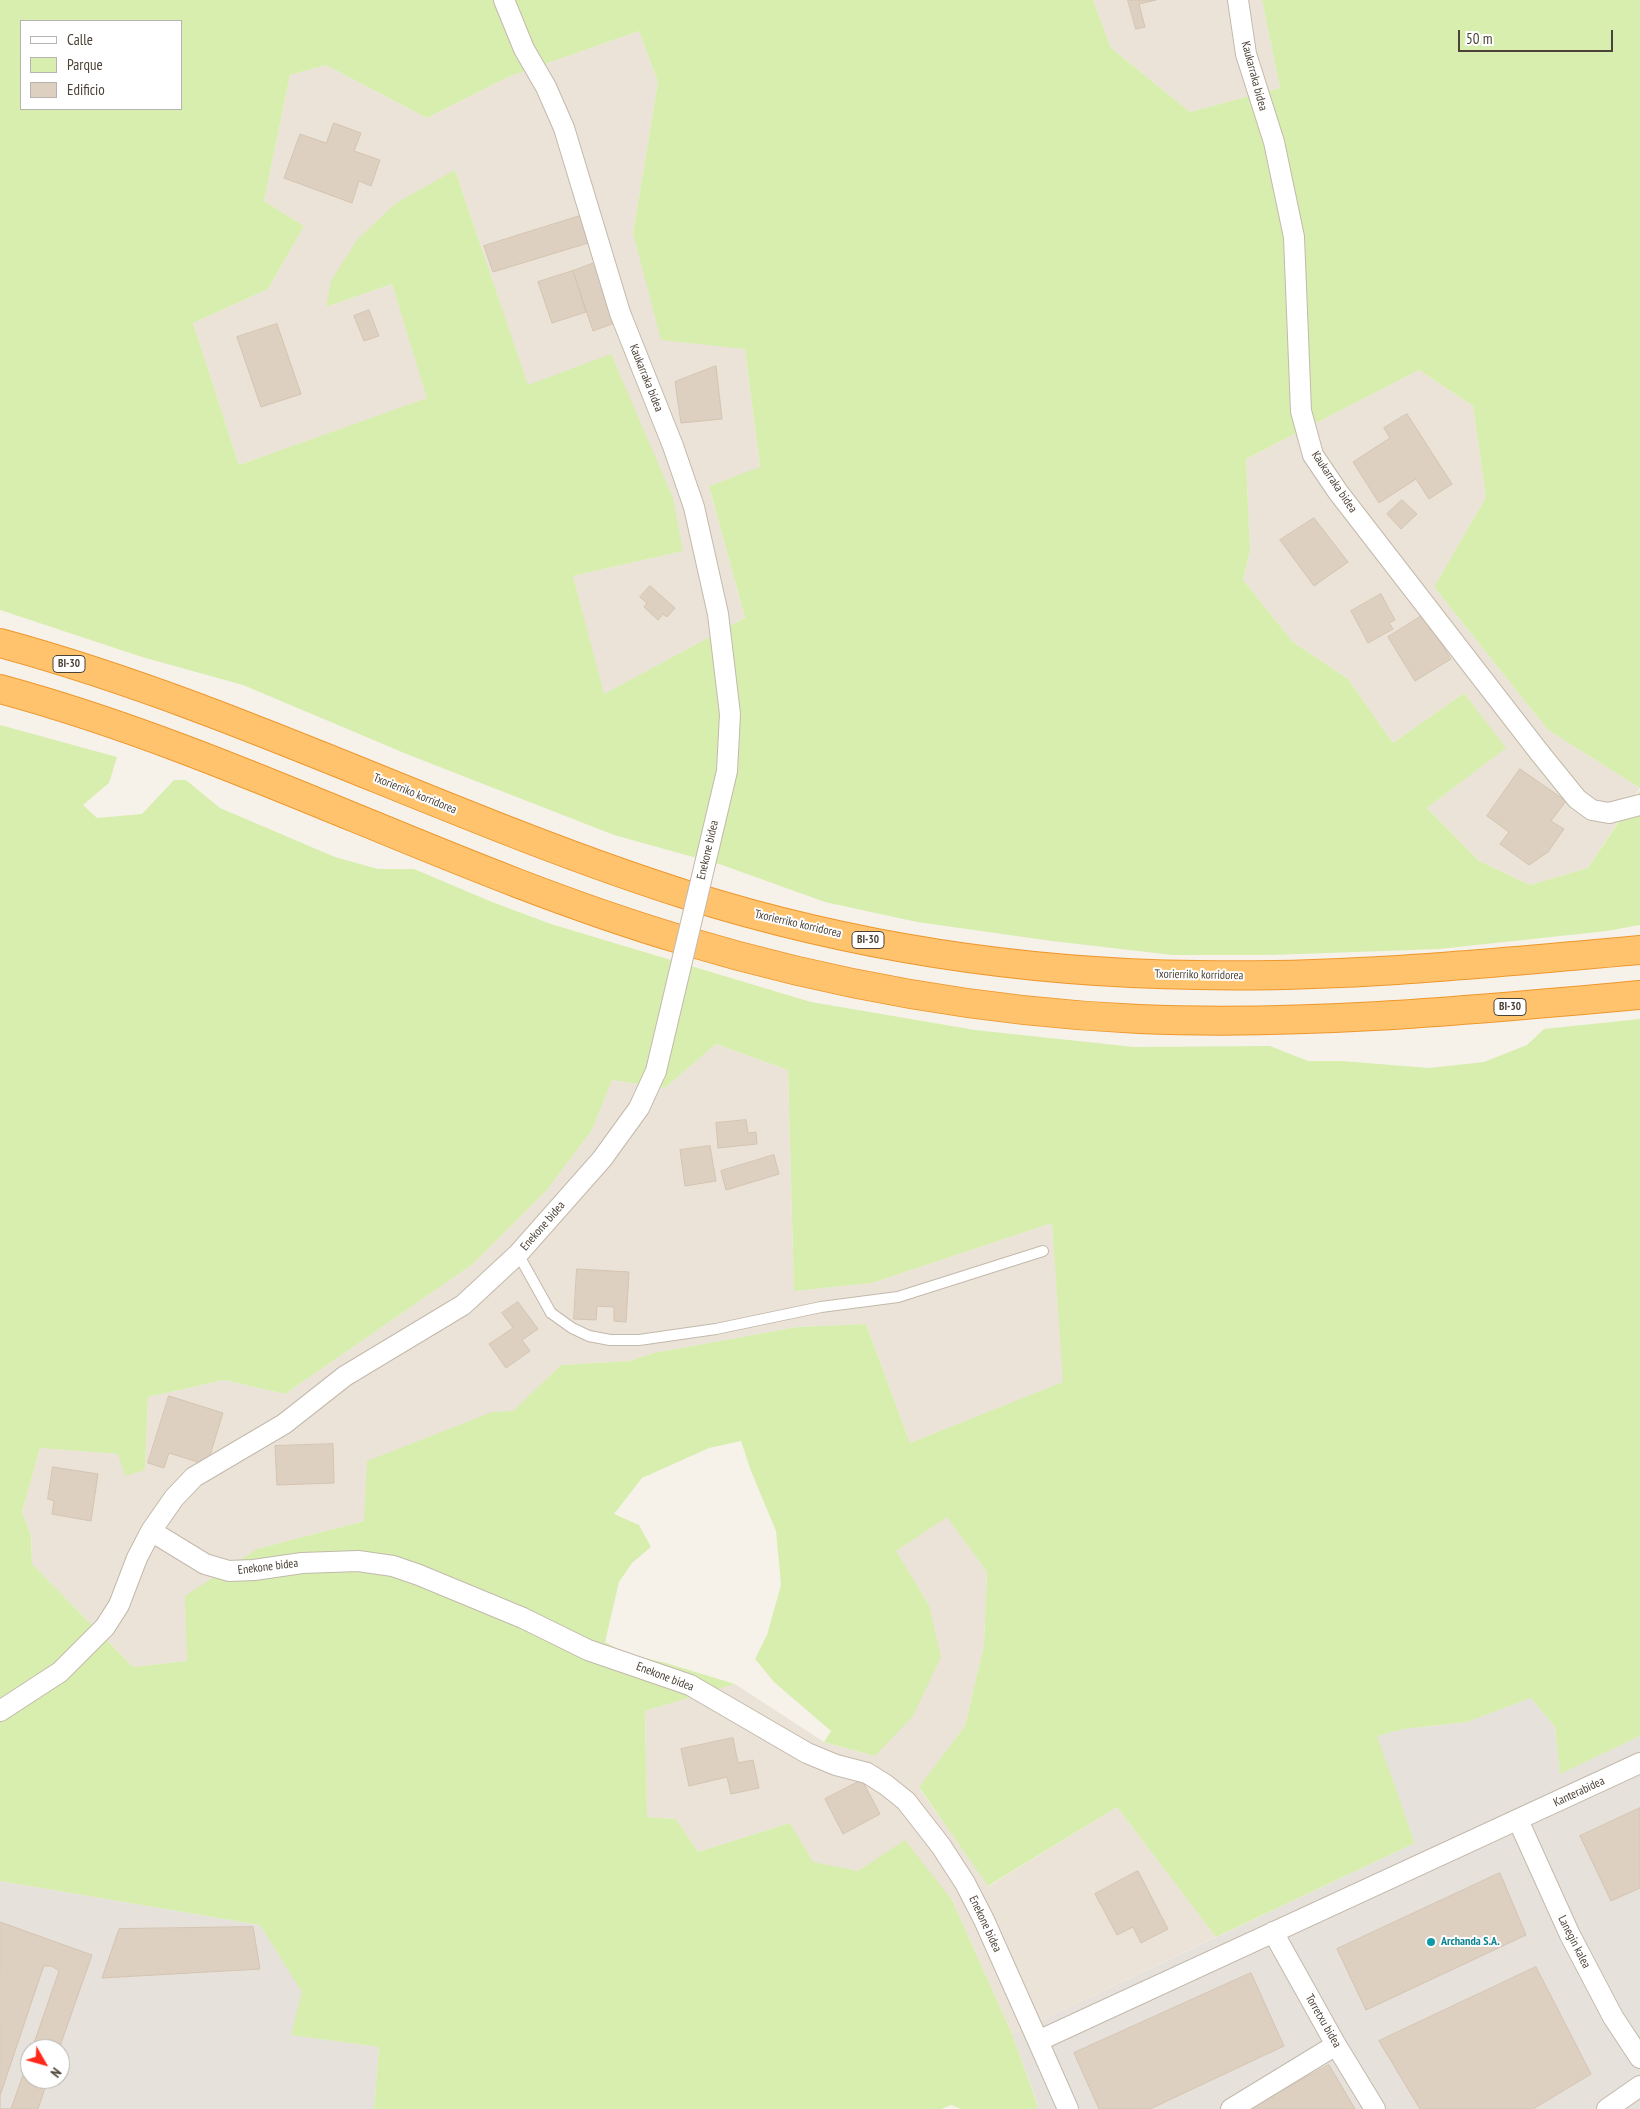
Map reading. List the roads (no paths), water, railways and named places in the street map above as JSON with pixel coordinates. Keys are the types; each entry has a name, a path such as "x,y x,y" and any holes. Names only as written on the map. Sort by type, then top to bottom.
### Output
{"highway":[{"name":"Txorierriko korridorea","path":"0,643 137,686 275,737 450,808 603,867 736,909 875,942 1010,963 1085,970 1202,976 1305,975 1376,971 1500,963 1640,950"},
{"name":"BI-30","path":"0,690 122,728 259,779 433,850 588,909 714,949 866,986 1004,1008 1081,1015 1202,1020 1379,1016 1503,1008 1640,995"}],"street":[{"name":"Kaukarraka bidea","path":"504,0 524,49 546,87 564,128 620,313 674,446 694,507 718,614 730,714 727,771"},
{"name":"Kaukarraka bidea","path":"1238,0 1246,54 1274,142 1294,237 1302,411 1313,455 1369,531 1577,799 1592,810 1609,813 1640,805"},
{"name":"Enekone bidea","path":"0,1711 60,1672 105,1628 119,1605 137,1558 151,1531 174,1498 194,1477 284,1424 345,1376 463,1306 518,1254 602,1159 643,1102 656,1071 727,771"},
{"name":"Enekone bidea","path":"151,1531 206,1564 229,1572 302,1563 358,1561 393,1566 420,1575 523,1618 588,1650 690,1685 807,1753 836,1765 867,1773 906,1801 941,1846 966,1883 1068,2109"},
{"name":"Kanterabidea","path":"1038,2041 1640,1763"},
{"name":"Lanegin kalea","path":"1518,1820 1570,1935 1613,2017 1640,2058"},
{"name":"Torretxu bidea","path":"1273,1932 1336,2045 1375,2109"},
{"path":"1231,2109 1336,2045"},
{"path":"1607,2109 1640,2086"}],"lane":[{"path":"518,1254 551,1313 572,1328 589,1336 610,1340 639,1340 716,1329 829,1306 898,1297 1043,1251"}],"place":[{"name":"Archanda S.A.","path":"1431,1942"}]}
